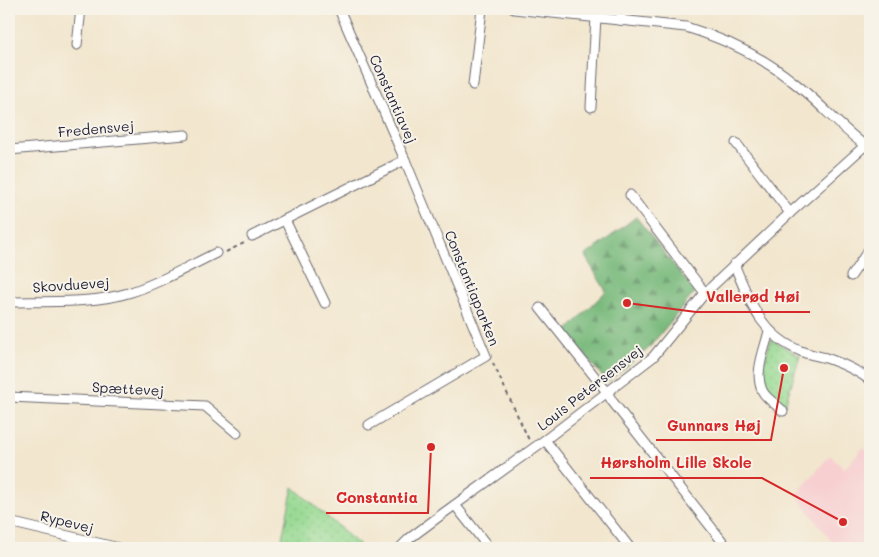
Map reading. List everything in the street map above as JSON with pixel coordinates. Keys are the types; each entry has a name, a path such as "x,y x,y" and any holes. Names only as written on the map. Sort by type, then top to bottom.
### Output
{"street":[{"path":"77,45 81,9"},
{"name":"Constantiavej","path":"252,236 405,160 339,9"},
{"path":"473,85 482,9"},
{"path":"514,9 686,28 713,35 756,56 792,81 868,145"},
{"path":"620,20 622,9"},
{"path":"592,107 596,17"},
{"name":"Fredensvej","path":"9,150 185,135"},
{"path":"736,143 790,213"},
{"name":"Louis Petersensvej","path":"400,548 410,538 455,504 545,440 653,357 705,293 734,264 868,145"},
{"name":"Constantiaparken","path":"369,425 486,356 405,160"},
{"path":"630,195 705,293"},
{"path":"285,220 326,303"},
{"path":"851,276 870,248"},
{"name":"Skovduevej","path":"9,302 97,299 127,294 216,253"},
{"path":"734,264 753,308 769,331 782,342 803,352 830,360 870,380"},
{"path":"540,308 726,546"},
{"path":"769,331 758,372 764,393 783,411"},
{"name":"Spættevej","path":"9,397 206,406 236,433"},
{"path":"545,440 630,548"},
{"path":"455,504 489,548"},
{"name":"Rypevej","path":"9,522 119,548"}],"path":[{"path":"216,253 222,253 252,238 252,236"},
{"path":"486,356 492,361 528,438"}],"shaded area":[{"path":"863,448 870,451 870,548 837,548 796,495 830,455 844,469"}],"green space":[{"path":"636,217 695,292 648,349 607,382 566,332 606,291 585,256"},
{"path":"771,339 800,356 785,405 764,384 763,371"},
{"path":"293,487 363,548 280,548"}],"place":[{"name":"Vallerød Høi","path":"627,303"},
{"name":"Gunnars Høj","path":"784,368"},
{"name":"Constantia","path":"431,447"},
{"name":"Hørsholm Lille Skole","path":"843,522"}]}
